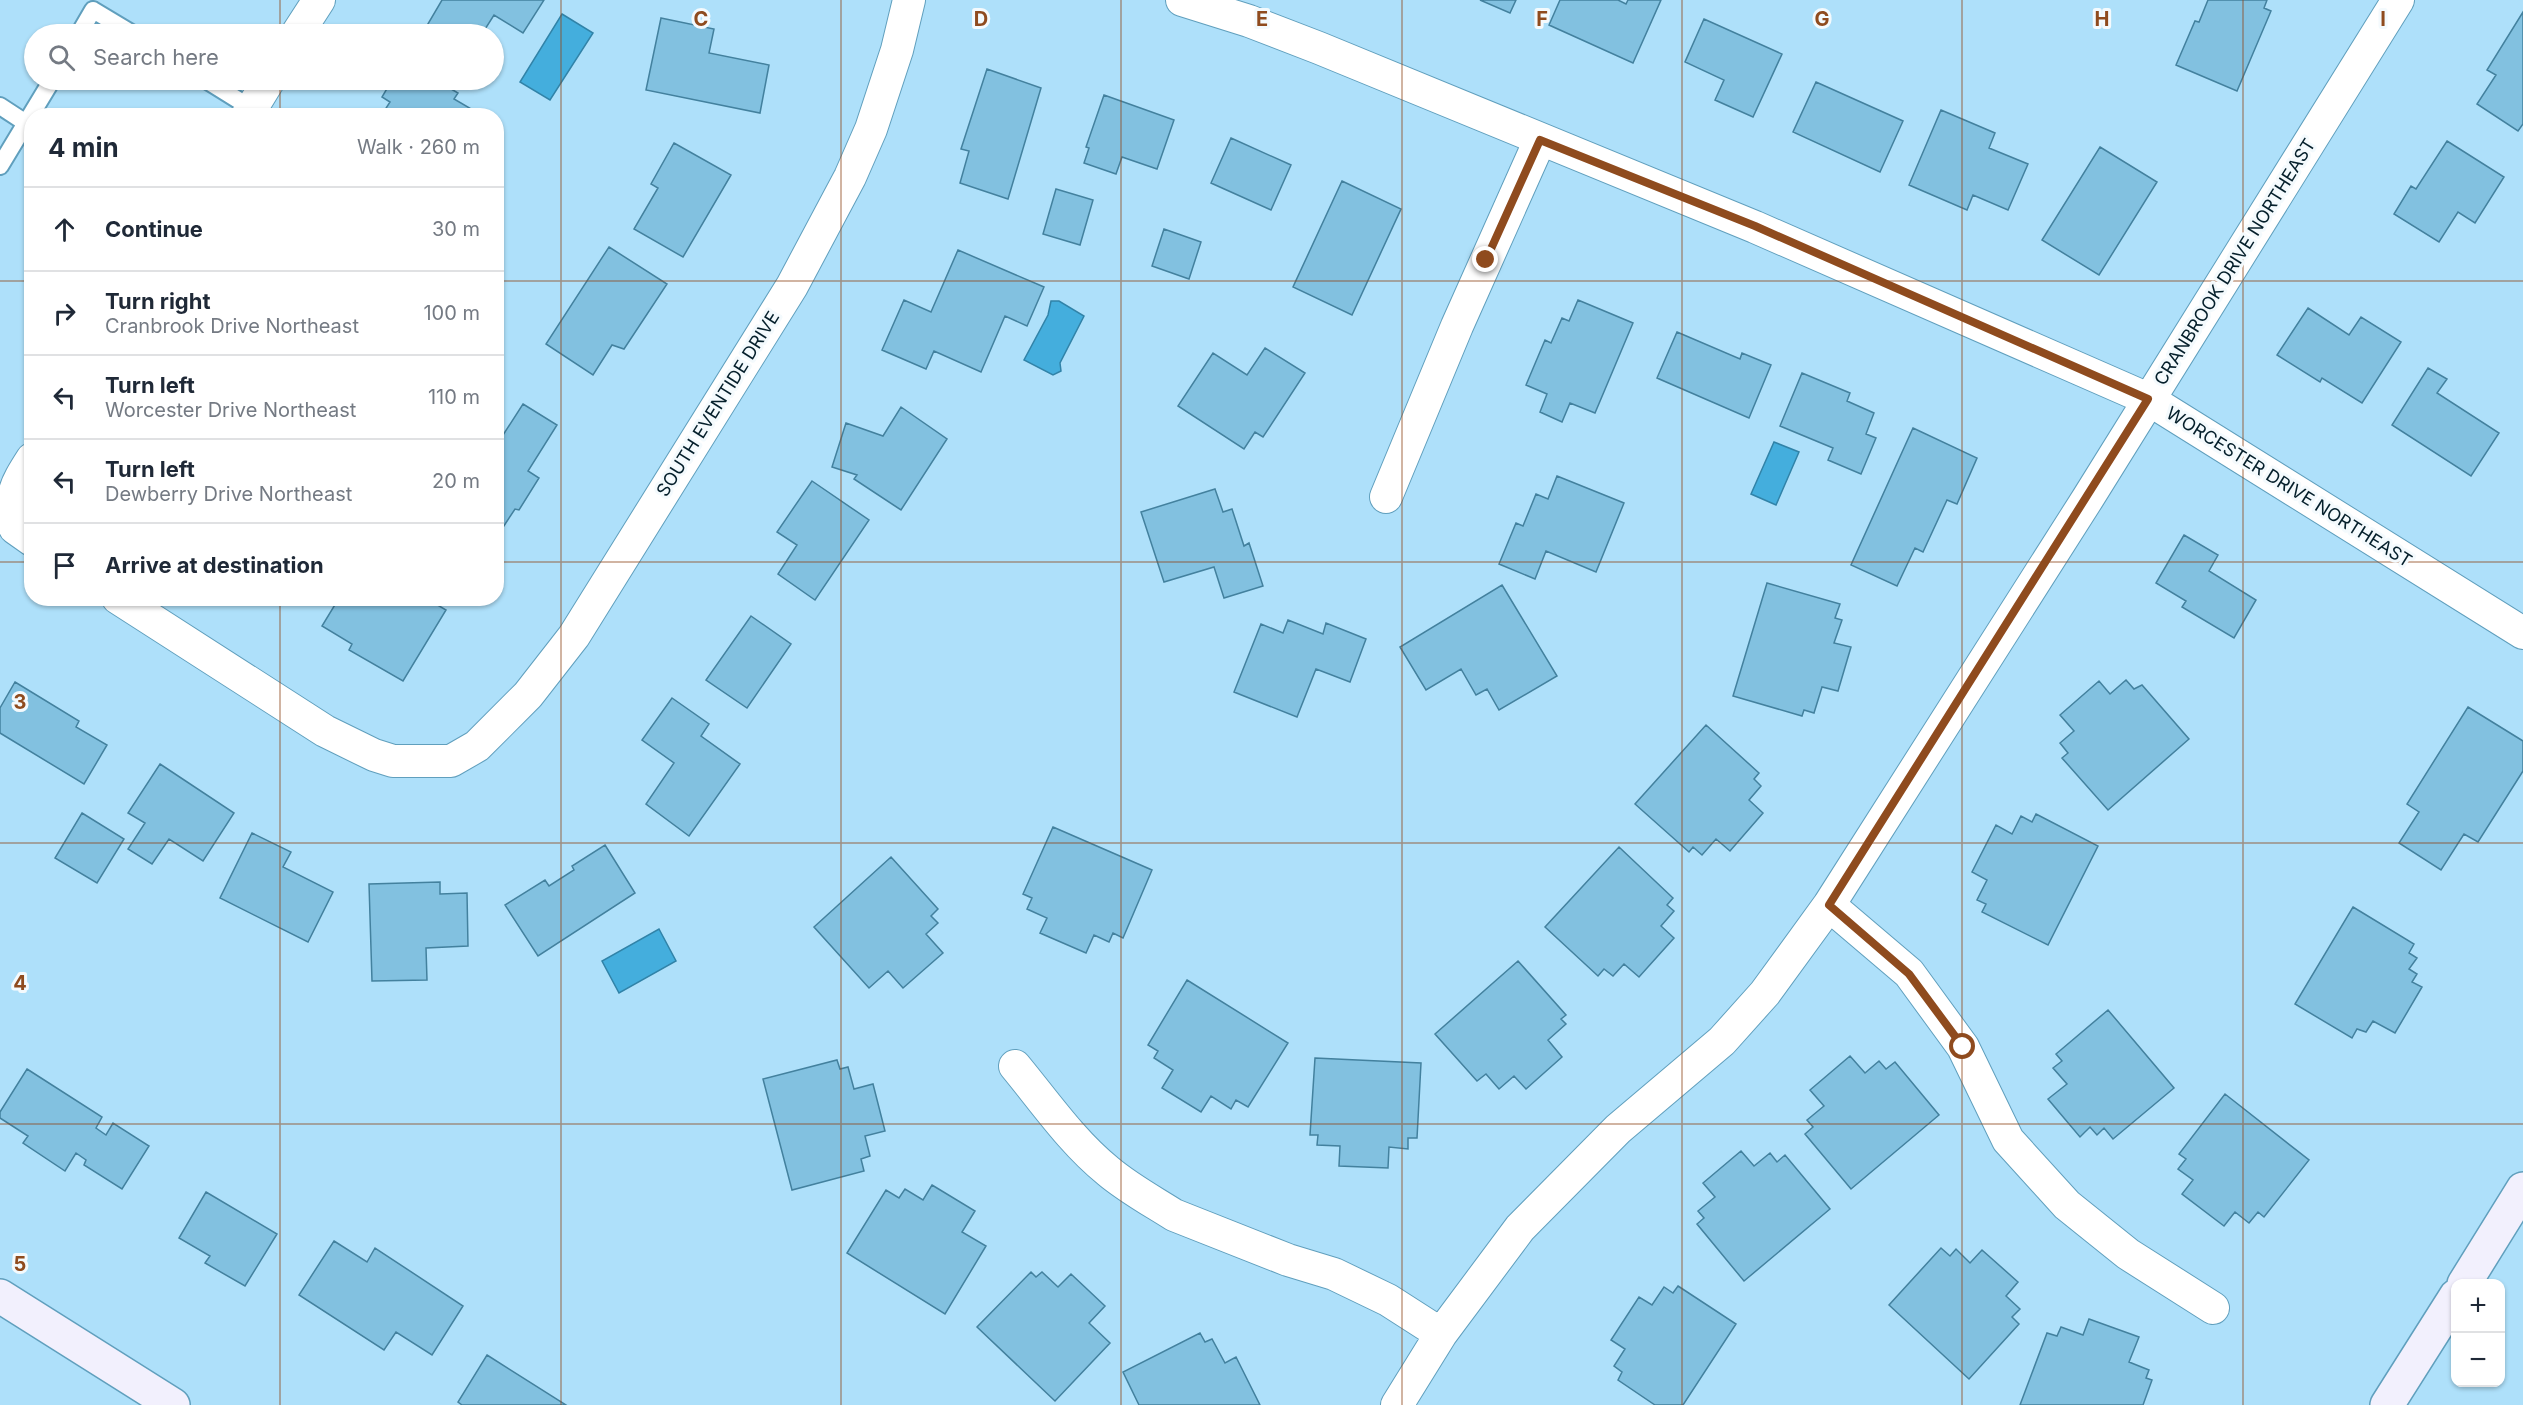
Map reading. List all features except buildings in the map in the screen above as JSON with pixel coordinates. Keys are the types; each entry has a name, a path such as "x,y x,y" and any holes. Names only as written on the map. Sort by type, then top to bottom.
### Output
{"main road":[{"path":"2467,1279 2523,1189"},
{"path":"0,1296 173,1405"},
{"path":"2387,1405 2451,1304"}],"street":[{"path":"303,24 319,0"},
{"name":"SOUTH EVENTIDE DRIVE","path":"130,606 325,731 364,751 393,761 451,760 477,746 528,694 574,636 792,286 850,177 871,129 897,50 909,0"},
{"name":"WORCESTER DRIVE NORTHEAST","path":"1182,0 1267,27 1755,226 2148,399 2523,633"},
{"name":"CRANBROOK DRIVE NORTHEAST","path":"1396,1405 1441,1334 1520,1228 1618,1129 1722,1041 1765,993 1829,905 2398,0"},
{"path":"252,108 263,90"},
{"path":"1386,497 1457,326 1540,140"},
{"path":"23,534 11,503 17,481 24,471"},
{"path":"1829,905 1909,974 1963,1047 2008,1140 2067,1205 2128,1254 2213,1308"},
{"path":"1015,1066 1059,1120 1107,1171 1174,1215 1288,1260 1334,1274 1388,1300 1441,1334"}],"lane":[{"path":"85,24 93,10 116,24"},
{"path":"36,108 46,90"},
{"path":"219,90 244,108"},
{"path":"0,106 24,121"},
{"path":"0,166 24,128"}],"water":[{"path":"562,14 593,33 550,100 520,82"},
{"path":"1051,301 1059,301 1084,316 1060,363 1061,371 1053,375 1024,360 1048,315"},
{"path":"1774,442 1799,452 1776,505 1751,494"},
{"path":"659,929 676,961 619,993 602,961"}],"route":[{"path":"1486,260 1540,140 1755,226 2148,399 2119,449 1829,905 1909,974 1963,1047"}]}
